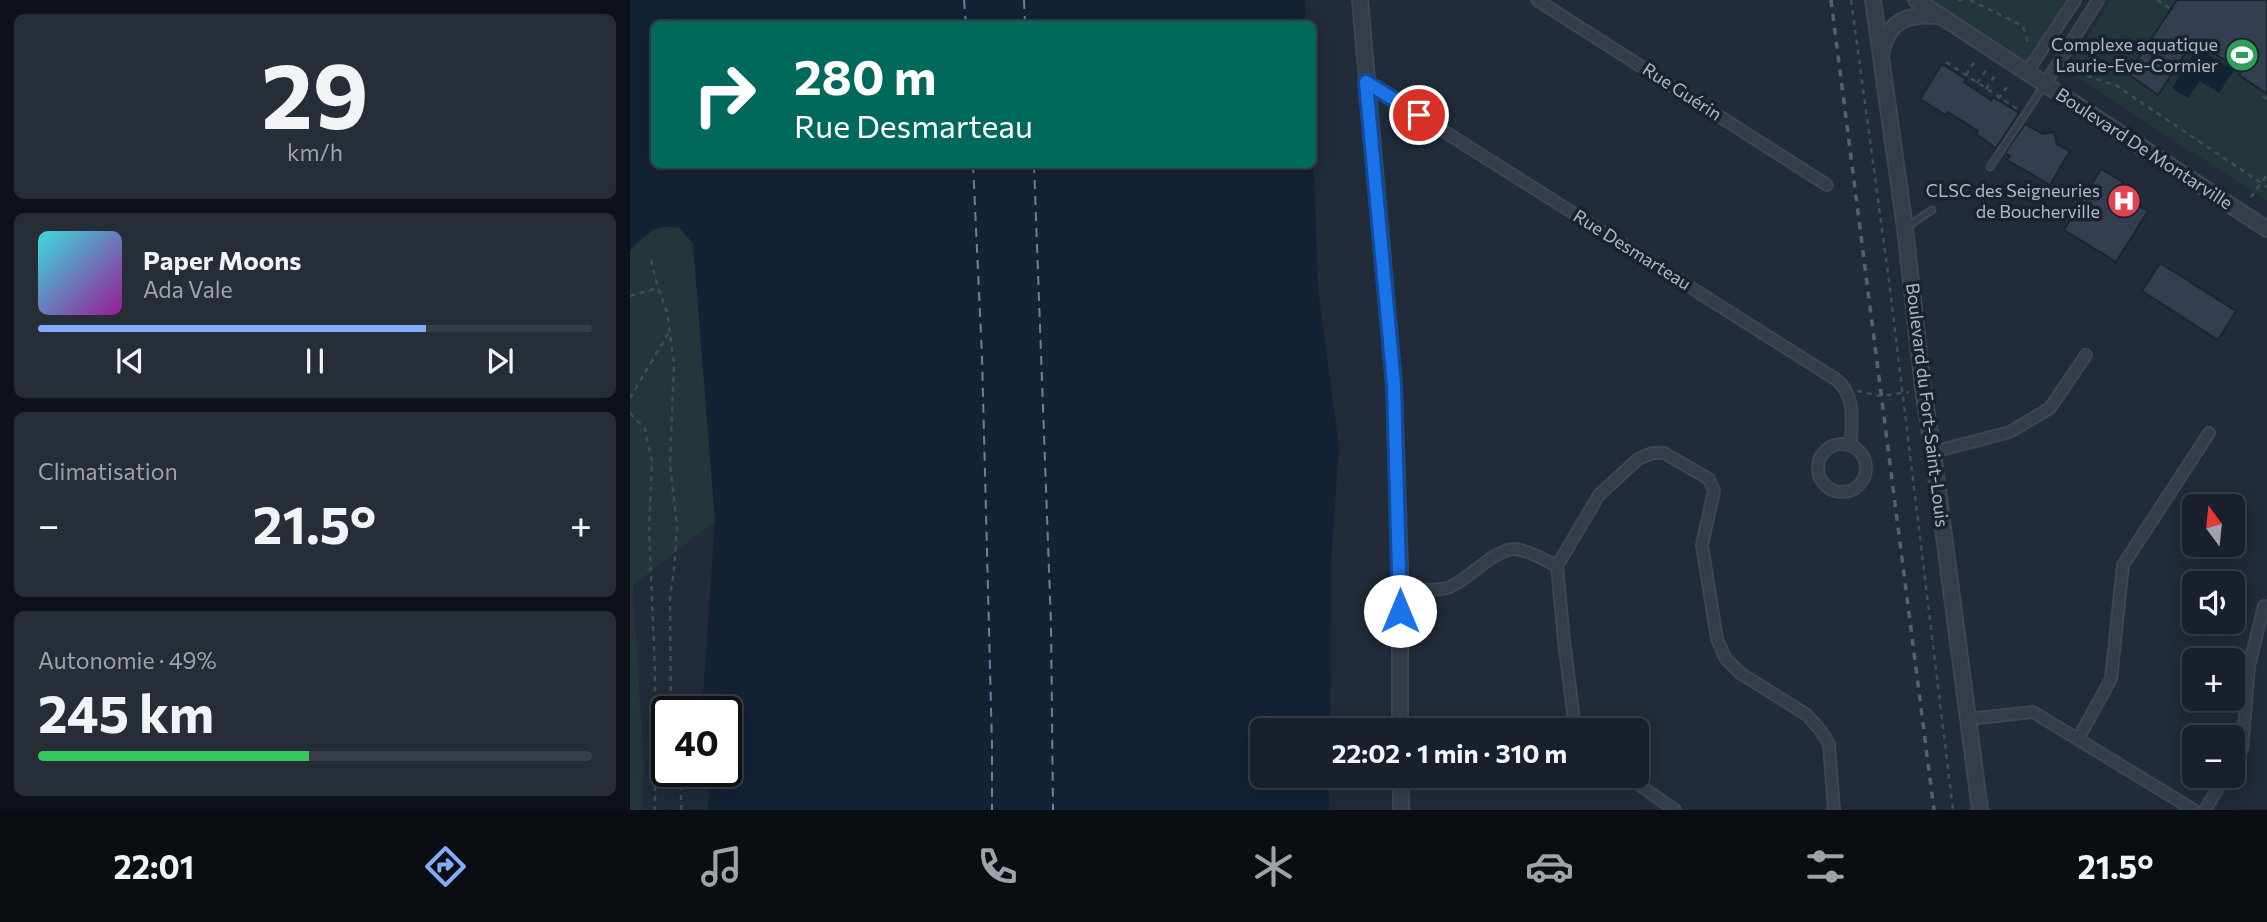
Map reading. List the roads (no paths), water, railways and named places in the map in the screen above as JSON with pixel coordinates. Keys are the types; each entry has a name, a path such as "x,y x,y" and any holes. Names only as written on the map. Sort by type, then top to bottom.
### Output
{"street":[{"path":"1360,0 1394,385 1400,589 1400,718"},
{"name":"Rue Guérin","path":"1537,0 1827,185"},
{"name":"Boulevard du Fort-Saint-Louis","path":"1873,0 1980,810"},
{"name":"Boulevard De Montarville","path":"1916,0 2267,229"},
{"path":"2027,72 2075,0"},
{"path":"2045,84 2098,0"},
{"path":"1881,58 1887,34 1899,21 1920,15 1942,17"},
{"name":"Rue Desmarteau","path":"1366,82 1837,380 1847,389 1851,400 1850,446"},
{"path":"1933,452 2010,432 2050,408 2086,355"},
{"path":"2078,739 2111,679 2123,565 2209,433"},
{"path":"1835,445 1850,446 1863,457 1865,472 1858,486 1843,492 1835,491 1822,483 1819,461 1828,449 1835,445"},
{"path":"1574,718 1557,566 1599,495 1637,459 1652,453 1664,453 1709,479 1714,491 1702,545 1717,639 1727,659 1740,673 1807,715 1821,731 1829,744 1834,810"},
{"path":"1400,589 1446,589 1505,550 1525,552 1557,566"},
{"path":"2244,725 2249,666 2264,607"},
{"path":"1968,719 2033,712 2194,810"},
{"path":"1401,788 1401,810"},
{"path":"1644,788 1675,810"},
{"path":"2205,810 2218,788"}],"lane":[{"path":"1990,167 2045,84"},
{"path":"1905,228 1932,209"}],"water":[{"path":"630,0 1305,0 1306,21 651,21 651,168 1314,168 1318,289 1339,447 1331,561 1330,718 1250,718 1250,788 1329,788 1329,810 708,810 709,787 742,787 742,696 703,696 715,521 693,244 680,228 658,228 630,250"},
{"path":"2197,48 2234,70 2219,93 2200,81 2188,98 2172,88"}],"railway":[{"path":"1831,0 1934,810"}],"place":[{"name":"Complexe aquatique Laurie-Eve-Cormier","path":"2242,55"},
{"name":"CLSC des Seigneuries de Boucherville","path":"2124,201"}]}
